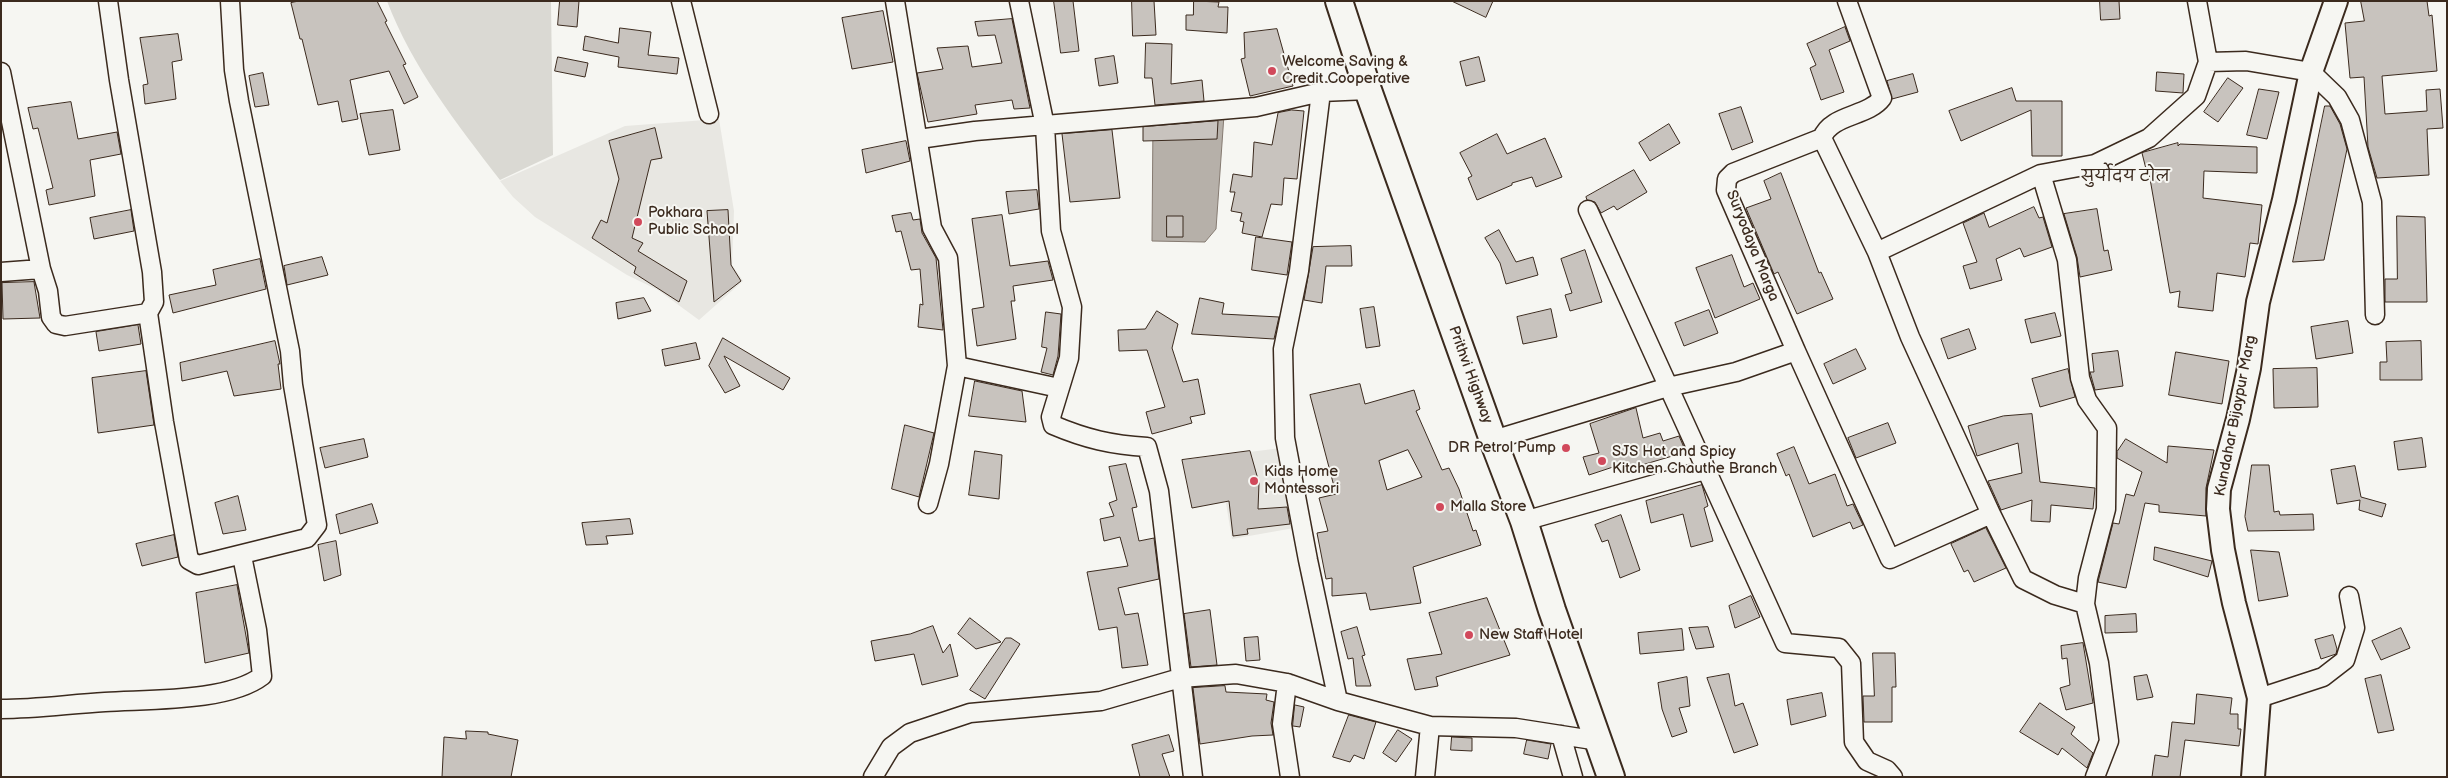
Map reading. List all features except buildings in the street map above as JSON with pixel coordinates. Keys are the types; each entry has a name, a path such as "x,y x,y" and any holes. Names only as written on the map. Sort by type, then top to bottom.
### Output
{"highway":[{"name":"Prithvi Highway","path":"1339,1 1368,90 1493,440 1524,521 1552,610 1612,777"}],"main road":[{"name":"Kundahar Bijaypur Marg","path":"2253,777 2259,698 2234,603 2223,550 2218,509 2219,489 2238,419 2249,368 2258,302 2284,200 2311,72 2336,1"}],"street":[{"path":"108,1 119,80 152,272 154,302 148,313 165,431 189,560 198,565 242,556 307,538 317,525 293,385 290,351 239,101 234,70 230,1"},
{"path":"681,1 709,114"},
{"path":"895,1 932,228 948,258 957,366 940,464 928,504"},
{"path":"1019,1 1045,126 1051,231 1072,307 1069,358 1051,417 1053,425 1076,435 1113,445 1147,446 1159,491 1193,777"},
{"path":"1847,1 1882,98 1873,106 1832,125 1825,130 1822,138 1877,252 1910,337 2022,579 2055,595 2086,604"},
{"path":"1877,252 2041,174 2095,164 2149,138 2196,96 2208,62 2197,1"},
{"path":"2208,62 2246,61 2311,72 2337,97 2350,120 2372,202 2374,315"},
{"path":"1,72 41,270 48,291 51,317 56,324 65,326 148,313"},
{"path":"919,139 975,131 1256,108 1321,92 1368,90"},
{"path":"1321,92 1299,270 1283,349 1283,368 1285,438 1308,560 1338,701"},
{"name":"Suryodaya Marga","path":"1796,351 1726,190 1727,179 1733,173 1822,138"},
{"path":"2041,174 2067,260 2080,378 2087,400 2107,428 2106,509 2088,578 2086,604 2099,663 2110,741 2095,777"},
{"path":"1588,210 1785,643 1839,648 1851,663 1854,742 1867,761 1887,770 1893,777"},
{"path":"1,272 41,270"},
{"path":"1493,440 1668,387 1736,372 1796,351 1890,559 1991,514"},
{"path":"957,366 1060,388"},
{"path":"1524,521 1706,470"},
{"path":"1,708 182,697 218,692 251,684 262,676 256,630 242,556"},
{"path":"2259,698 2323,677 2345,660 2355,628 2349,596"},
{"path":"873,777 891,747 910,733 962,715 1101,701 1180,678 1236,674 1287,683 1338,701 1430,726 1516,728 1599,740"},
{"path":"1287,683 1282,724 1290,777"},
{"path":"1425,777 1430,726"},
{"path":"1561,734 1573,777"}],"shaded area":[{"path":"387,1 551,1 553,155 500,180 422,72 397,25"},
{"path":"1224,115 1216,229 1205,242 1152,241 1153,118"},
{"name":"Pokhara Public School","path":"719,119 734,211 732,265 743,281 699,320 658,290 627,275 535,217 513,197 500,181 625,126"},
{"name":"Kids Home Montessori","path":"1281,448 1294,528 1232,539 1218,456"}],"place":[{"name":"Welcome Saving & Credit Cooperative","path":"1272,71"},
{"name":"Pokhara Public School","path":"638,222"},
{"name":"DR Petrol Pump","path":"1566,448"},
{"name":"SJS Hot and Spicy Kitchen Chauthe Branch","path":"1602,461"},
{"name":"Kids Home Montessori","path":"1254,481"},
{"name":"Malla Store","path":"1440,507"},
{"name":"New Staff Hotel","path":"1469,635"}],"district":[{"name":"सुर्योदय टोल","path":"2125,177"}]}
